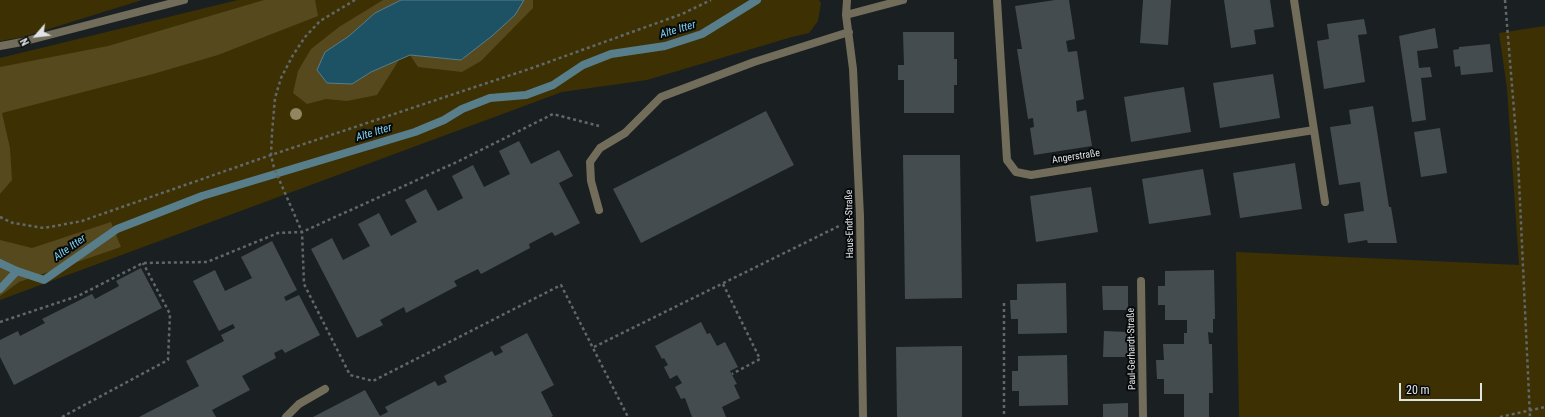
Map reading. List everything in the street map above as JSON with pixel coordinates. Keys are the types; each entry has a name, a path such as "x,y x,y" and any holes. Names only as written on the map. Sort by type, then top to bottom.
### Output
{"street":[{"path":"0,46 22,42 184,0"},
{"name":"Haus-Endt-Straße","path":"848,0 846,15 853,69 860,216 863,417"},
{"path":"846,15 903,0"},
{"name":"Angerstraße","path":"997,0 1004,140 1007,160 1016,172 1031,175 1314,130"},
{"path":"1294,0 1325,202"},
{"path":"599,210 591,181 590,162 600,148 625,133 661,97 754,62 849,32"},
{"name":"Paul-Gerhardt-Straße","path":"1141,281 1143,417"},
{"path":"286,417 299,404 325,389"}],"path":[{"path":"355,0 320,21 305,37 281,78 275,98 272,155 274,168 302,232 304,284 350,375 373,381 561,285 594,347 628,417"},
{"path":"0,217 13,223 44,228 82,221 272,155 532,68 682,14 711,0"},
{"path":"1505,0 1518,159 1530,417"},
{"path":"0,322 78,296 143,262 207,262 278,233 302,232 459,161 553,114 625,133"},
{"path":"594,347 860,216"},
{"path":"62,417 168,360 170,314 143,262"},
{"path":"723,284 760,359 732,374"},
{"path":"1004,303 1004,417"},
{"path":"1500,417 1545,408"}],"shaded area":[{"path":"0,0 142,0 23,37 0,41"},
{"path":"238,0 819,0 821,3 818,21 809,33 647,80 562,92 0,300 0,58"},
{"path":"264,0 315,0 318,16 218,55 153,74 2,113 10,148 12,180 0,194 0,67 108,46"},
{"path":"383,0 401,0 375,13 349,36 325,52 352,84 371,72 399,60 377,95 347,101 326,99 307,104 293,93 298,71 311,49 339,27"},
{"path":"523,0 533,0 533,8 481,61 462,72 418,67 410,55 462,60"},
{"path":"1545,26 1545,417 1239,417 1236,252 1519,265 1507,88 1499,33"},
{"path":"111,222 121,247 19,282 0,296 0,240 32,248"}],"water":[{"path":"401,0 524,0 515,15 492,36 461,60 410,55 371,72 352,84 327,83 317,70 325,52 349,36 375,13"}],"building":[{"path":"1055,0 1069,0 1075,39 1066,41 1068,52 1077,51 1084,99 1076,101 1077,112 1086,110 1092,146 1034,155 1030,128 1034,127 1033,118 1028,119 1017,49 1022,49 1015,6"},
{"path":"1143,0 1171,0 1168,45 1140,43"},
{"path":"1224,0 1270,0 1274,27 1254,30 1256,44 1231,48"},
{"path":"1364,19 1367,34 1358,35 1365,82 1324,89 1317,41 1329,39 1327,24"},
{"path":"1435,28 1438,48 1417,51 1419,68 1430,67 1432,77 1421,78 1426,120 1412,122 1399,36"},
{"path":"903,32 954,32 954,59 957,59 957,85 954,85 954,113 904,113 904,80 898,80 898,65 904,65"},
{"path":"1490,44 1493,72 1461,75 1460,66 1455,67 1453,50 1459,49 1459,47"},
{"path":"1273,74 1280,118 1220,128 1213,83"},
{"path":"1184,87 1191,132 1131,142 1124,97"},
{"path":"1373,106 1389,207 1391,207 1397,243 1368,243 1367,240 1348,243 1344,214 1364,211 1360,182 1339,185 1330,127 1351,124 1349,110"},
{"path":"766,111 794,165 641,243 613,189"},
{"path":"1440,128 1447,173 1421,177 1414,132"},
{"path":"519,141 531,164 559,150 573,176 559,183 580,223 555,236 552,232 529,244 530,248 481,274 478,269 454,281 457,286 406,313 404,307 380,320 383,325 357,338 311,249 332,238 343,260 370,246 358,224 379,213 391,236 417,222 405,200 426,189 438,211 463,198 452,176 473,165 484,187 510,174 499,151"},
{"path":"903,155 960,155 962,298 905,299"},
{"path":"1295,163 1302,209 1240,218 1233,173"},
{"path":"1203,169 1211,215 1149,224 1142,179"},
{"path":"1091,187 1098,232 1036,242 1030,196"},
{"path":"272,241 297,290 284,297 286,301 299,295 320,335 285,353 282,349 274,353 276,358 242,376 250,390 212,410 216,417 139,417 199,386 186,361 224,341 221,335 235,328 233,324 219,331 193,281 215,270 225,291 252,278 241,257"},
{"path":"141,268 162,308 14,385 0,357 0,340 18,331 20,336 45,323 42,319 92,294 95,299 119,286 116,281"},
{"path":"1214,270 1215,319 1213,319 1213,333 1208,332 1209,344 1212,344 1213,393 1209,393 1209,417 1184,417 1184,394 1164,394 1164,379 1157,379 1156,360 1164,360 1163,344 1184,344 1184,333 1187,333 1187,320 1165,320 1165,305 1158,305 1158,286 1165,286 1165,271"},
{"path":"1066,283 1067,333 1018,334 1018,319 1011,319 1010,300 1017,300 1017,284"},
{"path":"1102,286 1128,286 1128,310 1103,310"},
{"path":"701,322 707,334 710,333 717,346 725,342 738,367 730,371 737,384 734,385 740,398 722,407 726,417 692,417 685,398 681,399 675,387 682,383 677,375 670,379 664,367 668,365 664,358 662,359 655,346"},
{"path":"1104,331 1128,332 1128,357 1103,357"},
{"path":"527,333 554,385 541,392 553,416 551,417 313,417 365,390 380,416 388,412 385,407 435,381 438,386 447,382 444,376 492,351 495,356 503,352 500,347"},
{"path":"962,346 962,417 897,417 896,347"},
{"path":"1067,355 1068,405 1019,406 1019,391 1012,391 1012,371 1018,371 1018,356"},
{"path":"1128,403 1128,417 1103,417 1103,404"}],"waterway":[{"name":"Alte Itter","path":"0,263 17,271 44,280 117,229 202,196 415,132 444,120 462,109 490,98 526,95 553,85 583,65 611,54 665,46 702,34 757,0"},
{"path":"0,289 17,271"}]}
